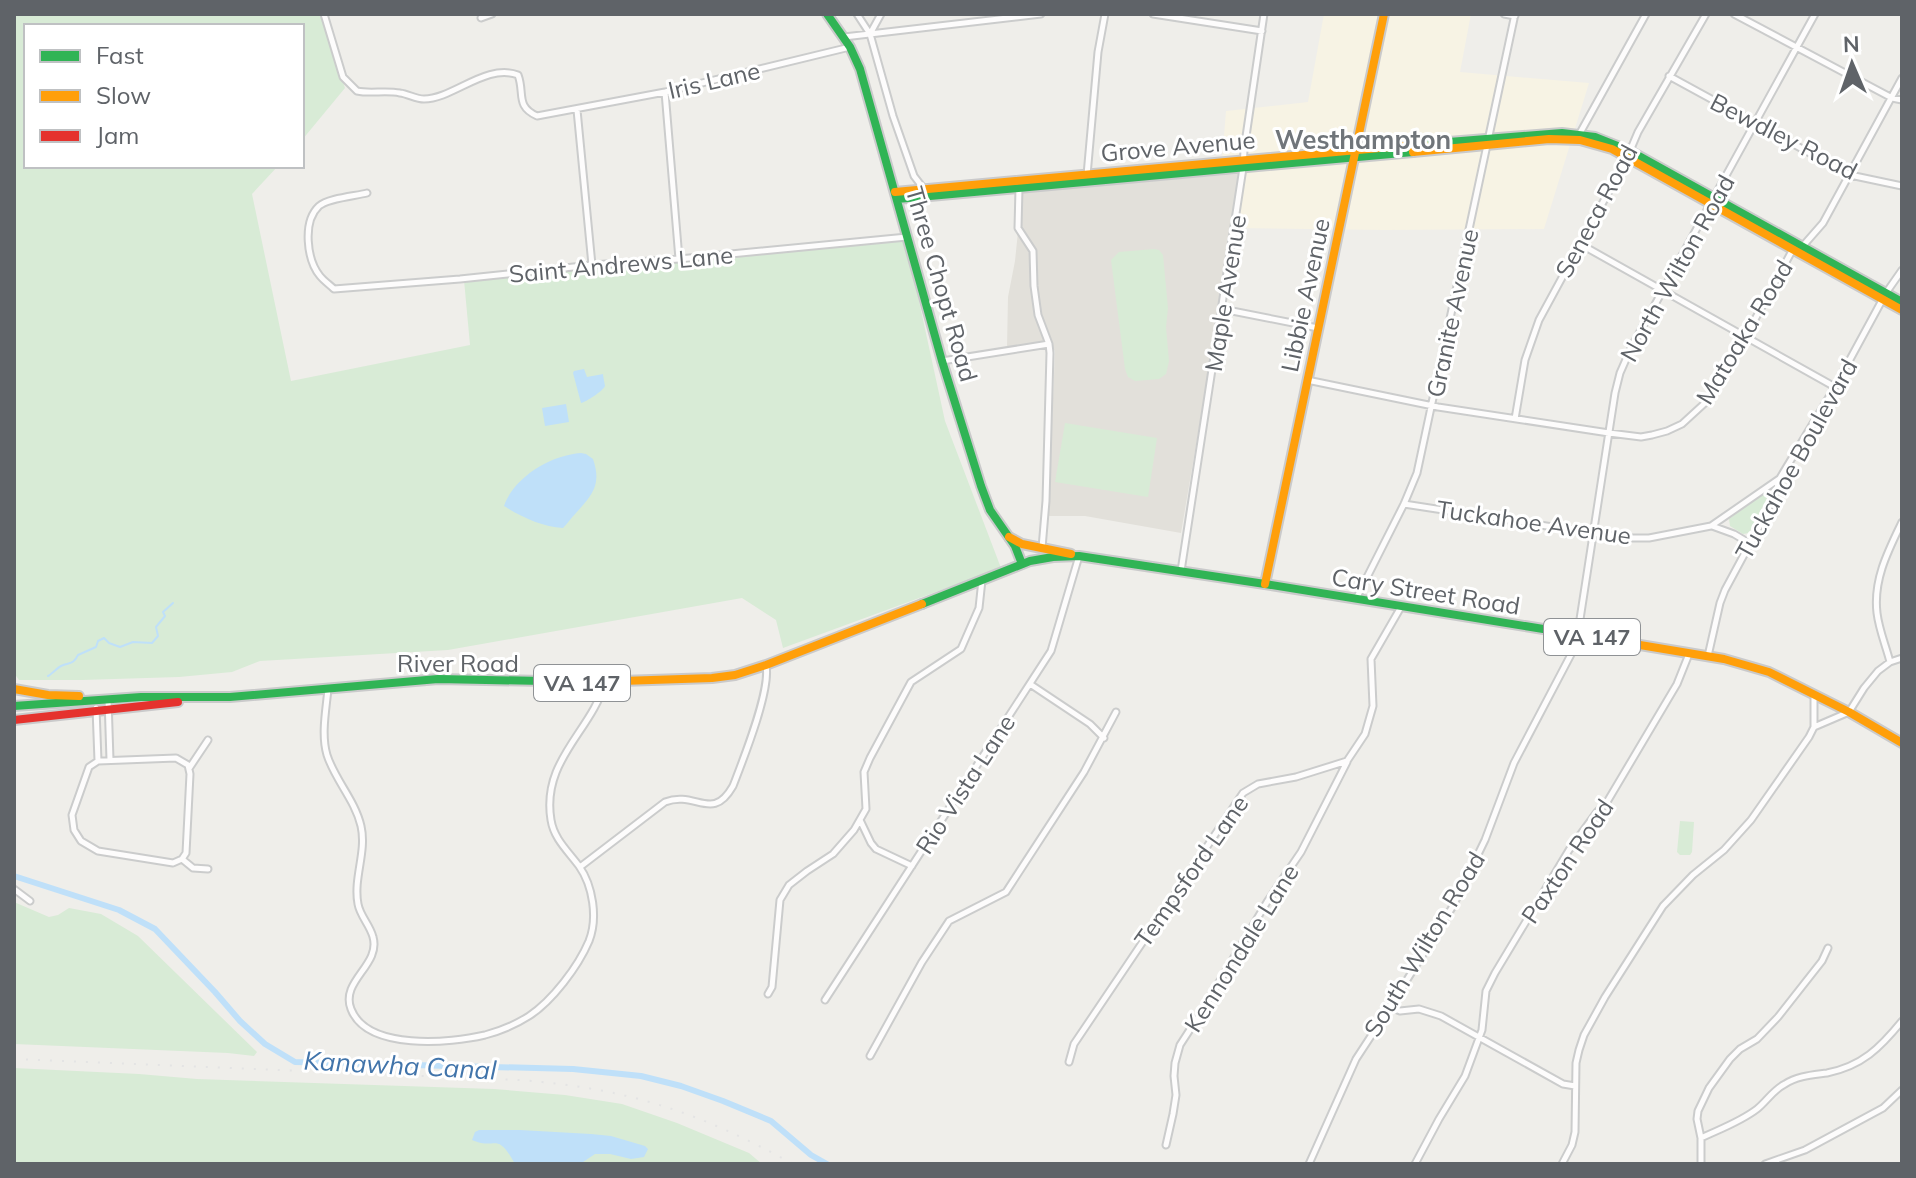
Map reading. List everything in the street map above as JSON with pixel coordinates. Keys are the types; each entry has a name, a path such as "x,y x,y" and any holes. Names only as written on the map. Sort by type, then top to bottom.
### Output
{"main road":[{"name":"Three Chopt Road","path":"827,14 850,47 862,78 942,361 981,486 990,510 1015,546 1022,564"},
{"name":"Libbie Avenue","path":"1265,584 1384,14"},
{"name":"Grove Avenue","path":"1488,142 1556,132 1580,133 1602,139 1884,296 1902,310"},
{"name":"Grove Avenue","path":"896,195 1488,142 1569,139 1628,154"},
{"name":"Grove Avenue","path":"896,195 924,189 1019,183"},
{"name":"Grove Avenue","path":"1884,296 1902,302"},
{"path":"1009,537 1022,544 1079,556"},
{"name":"Cary Street Road","path":"1022,564 1079,556 1708,656 1764,670 1849,712 1902,743"},
{"name":"River Road","path":"210,698 446,679 545,683 735,675 1022,564"},
{"path":"14,689 108,699"},
{"name":"VA 147","path":"14,706 141,697 210,698"},
{"name":"VA 147","path":"14,720 210,698"}],"street":[{"name":"Iris Lane","path":"324,14 343,77 357,91 399,92 423,99 438,97 472,80 514,72 521,81 522,102 527,112 537,116 665,92 850,47"},
{"path":"481,18 492,14"},
{"path":"857,14 870,34 893,116 914,176 924,189"},
{"path":"870,34 881,14"},
{"path":"844,37 1041,14"},
{"path":"1087,177 1098,52 1105,14"},
{"path":"1153,14 1262,31"},
{"name":"Maple Avenue","path":"1181,571 1264,14"},
{"path":"1504,14 1515,15"},
{"path":"1580,133 1646,14"},
{"name":"Seneca Road","path":"1515,419 1525,360 1539,320 1638,132 1706,14"},
{"path":"1734,14 1892,98 1902,100"},
{"name":"North Wilton Road","path":"1578,635 1620,373 1815,14"},
{"name":"Granite Avenue","path":"1355,600 1417,473 1515,15"},
{"name":"Bewdley Road","path":"1669,76 1850,175 1902,186"},
{"name":"Matoaka Road","path":"1307,380 1433,406 1641,437 1682,424 1706,402 1797,248 1823,223 1902,78"},
{"path":"665,92 679,259"},
{"path":"577,110 592,265"},
{"path":"1019,183 1018,228 1033,251 1038,315 1049,344 1042,548"},
{"name":"Saint Andrews Lane","path":"367,193 328,202 319,206 313,216 307,246 319,274 334,289 907,237"},
{"path":"1580,244 1835,387"},
{"name":"Tuckahoe Boulevard","path":"1708,656 1720,603 1767,511 1780,478 1902,270"},
{"path":"1222,308 1319,328"},
{"path":"942,361 1049,344"},
{"name":"Tuckahoe Avenue","path":"1404,504 1628,538 1649,538 1711,526 1780,478"},
{"path":"1890,662 1877,615 1877,594 1882,567 1902,522"},
{"path":"1711,526 1749,543"},
{"name":"Rio Vista Lane","path":"825,1000 1051,651 1079,556"},
{"path":"768,994 772,987 780,900 789,885 833,854 854,830 866,809 864,772 870,758 911,682 961,649 979,608 982,579"},
{"path":"1347,761 1365,734 1373,706 1371,659 1401,607"},
{"name":"South Wilton Road","path":"1309,1164 1363,1047 1453,906 1476,860 1514,763 1576,645 1578,635"},
{"name":"Paxton Road","path":"1415,1164 1465,1076 1482,1030 1486,991 1495,973 1569,850 1607,802 1677,684 1690,653"},
{"path":"1814,727 1849,712 1878,671 1902,658"},
{"path":"580,867 665,802 680,798 713,805 727,797 763,699 766,665"},
{"path":"328,689 326,753 361,825 358,903 374,941 367,965 350,994 350,1006 357,1018 373,1030 387,1037 414,1041 464,1039 507,1027 537,1010 562,983 584,950 591,932 591,894 580,867 555,834 551,820 551,798 556,773 567,748 602,695 605,682"},
{"path":"1030,684 1090,724 1104,738"},
{"path":"1562,1164 1575,1132 1576,1063 1584,1035 1663,906 1676,890 1724,850 1751,820 1809,737 1814,727 1814,695"},
{"path":"96,699 98,761"},
{"path":"108,699 110,760"},
{"path":"870,1056 922,962 949,921 1006,892 1084,772 1116,712"},
{"path":"189,767 176,758 98,761 89,767 72,812 74,830 81,841 98,851 173,863 182,859 186,853 189,767 208,740"},
{"name":"Tempsford Lane","path":"1069,1062 1074,1044 1243,793 1258,784 1296,777 1347,761"},
{"name":"Kennondale Lane","path":"1166,1145 1176,1095 1175,1063 1180,1045 1301,852 1347,761"},
{"path":"860,820 876,849 912,866"},
{"path":"182,859 193,868 208,869"},
{"path":"14,889 30,901"},
{"path":"1701,1164 1697,1119 1709,1088 1730,1059 1757,1039 1778,1017 1822,961 1828,948"},
{"path":"1390,1007 1400,1011 1419,1009 1441,1016 1563,1084 1575,1086"},
{"path":"1701,1138 1754,1112 1785,1083 1859,1063 1875,1051 1902,1021"},
{"path":"1765,1164 1805,1150 1883,1108 1902,1090"}],"shaded area":[{"path":"1324,14 1471,14 1460,72 1589,83 1544,229 1235,228 1240,171 1221,173 1226,111 1308,102"},
{"path":"1238,174 1219,310 1181,533 1085,516 1048,516 1055,352 1051,340 1007,347 1008,297 1022,192"}],"green space":[{"path":"14,14 320,14 345,88 304,138 304,24 24,24 24,168 276,168 252,194 291,381 470,345 464,280 906,241 945,421 1001,568 783,648 776,620 742,598 448,650 260,661 232,672 179,677 19,680 14,673"},
{"path":"1154,249 1163,255 1169,361 1166,374 1159,379 1135,381 1128,377 1125,369 1111,260 1119,252"},
{"path":"1065,423 1157,438 1148,497 1055,482"},
{"path":"1764,493 1768,495 1767,498 1749,533 1743,534 1730,526 1729,519"},
{"path":"1680,821 1694,822 1690,855 1677,852"},
{"path":"14,902 49,917 69,908 101,914 138,936 257,1052 254,1056 14,1044"},
{"path":"14,1068 197,1079 494,1089 565,1095 622,1104 677,1123 749,1153 762,1164 14,1164"}],"water":[{"path":"584,369 587,377 603,374 605,386 581,403 573,373"},
{"path":"566,404 569,422 545,426 542,408"},
{"path":"581,453 593,459 596,483 587,501 563,528 532,521 504,506 516,486 535,469 558,458"},
{"path":"479,1130 611,1136 648,1149 644,1157 631,1159 595,1154 580,1164 515,1164 500,1144 472,1140"}],"waterway":[{"path":"48,676 73,662 78,655 96,647 98,641 104,638 120,647 133,642 152,643 158,636 156,627 165,616 163,612 173,603"},
{"name":"Kanawha Canal","path":"14,876 119,910 155,929 240,1021 265,1044 295,1062 573,1069 641,1076 681,1086 771,1121 811,1155 827,1164"}],"railway":[{"path":"14,1059 558,1084 628,1096 661,1106 726,1130 793,1164"}],"traffic: fast":[{"path":"827,14 850,47 860,69 942,361 981,486 990,510 1015,546 1022,564"},
{"path":"1424,144 1562,133 1595,137 1630,151 1902,302"},
{"path":"897,199 1413,152"},
{"path":"922,604 1030,561 1079,556 1568,633"},
{"path":"14,706 141,697 230,697 438,679 591,682"}],"traffic: slow":[{"path":"1265,584 1384,14"},
{"path":"1413,152 1549,139 1580,140 1612,149 1902,310"},
{"path":"895,192 1424,144"},
{"path":"1009,537 1022,544 1071,554"},
{"path":"591,682 735,675 922,604"},
{"path":"1568,633 1724,659 1769,672 1902,743"},
{"path":"14,689 79,696"}],"traffic: jam":[{"path":"14,720 178,702"}],"district":[{"name":"Westhampton","path":"1363,139"}]}
